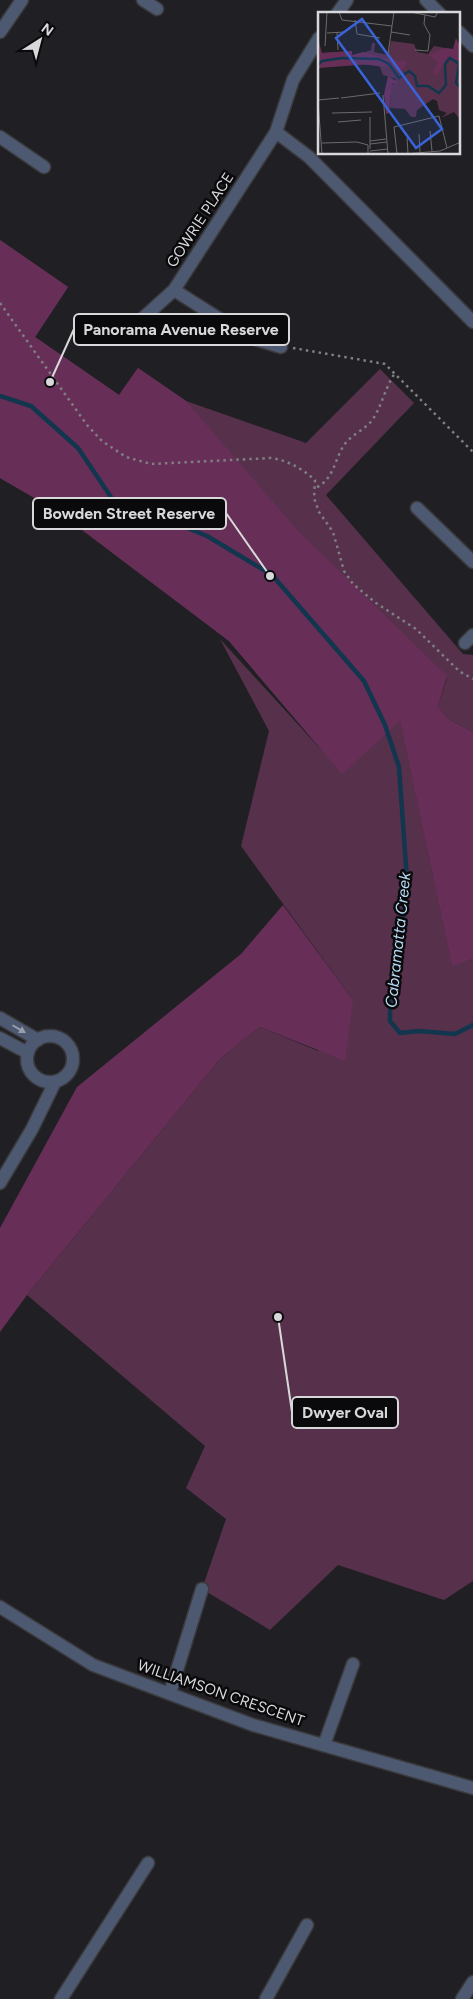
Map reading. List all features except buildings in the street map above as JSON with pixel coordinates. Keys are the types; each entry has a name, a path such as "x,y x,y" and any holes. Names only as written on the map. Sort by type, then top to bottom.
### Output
{"street":[{"path":"0,32 22,0"},
{"path":"143,0 156,9"},
{"path":"339,12 348,0"},
{"path":"426,0 438,12"},
{"path":"460,33 473,46"},
{"name":"GOWRIE PLACE","path":"143,318 174,290 276,132 293,80 318,40"},
{"path":"276,132 309,157 473,322"},
{"path":"0,137 44,167"},
{"path":"174,290 248,337 281,347"},
{"path":"417,508 473,562"},
{"path":"0,1018 38,1040"},
{"path":"0,1184 32,1129 55,1082 68,1073 71,1066 71,1051 60,1039 45,1037 38,1040 28,1053 29,1069 40,1080 55,1082"},
{"path":"0,1038 28,1053"},
{"path":"170,1694 202,1588"},
{"name":"WILLIAMSON CRESCENT","path":"0,1606 93,1665 253,1724 473,1788"},
{"path":"324,1745 352,1664"},
{"path":"61,1999 148,1863"},
{"path":"266,1999 307,1925"},
{"path":"462,1999 473,1982"}],"path":[{"path":"0,303 87,425 102,441 126,457 151,464 271,458 284,460 302,468 315,480 314,498 316,505 333,532 344,571 353,584 376,603 416,629 460,671 473,679"},
{"path":"281,347 309,349 385,364 473,452"},
{"path":"316,487 323,484 329,476 349,438 367,426 373,418 380,399 394,373"}],"shaded area":[{"path":"0,240 68,287 35,337 119,395 138,368 186,401 306,443 380,369 414,403 326,495 463,654 473,655 473,732 448,719 438,706 447,678 400,720 452,965 473,959 473,1581 444,1600 338,1565 270,1630 202,1589 226,1519 186,1488 205,1446 27,1295 221,1058 260,1027 318,1051 353,1000 241,846 269,731 220,639 325,754 229,641 57,511 0,478"},
{"path":"0,240 68,287 35,337 119,395 138,368 186,401 298,531 447,676 438,706 448,719 473,732 473,959 452,966 400,721 342,774 229,641 57,511 0,478"},
{"path":"283,905 353,1000 345,1061 260,1027 221,1058 27,1295 0,1332 0,1228 77,1087 241,954"}],"waterway":[{"name":"Cabramatta Creek","path":"0,396 31,406 78,448 115,503 163,518 207,536 272,575 364,681 385,725 399,767 407,880 401,936 390,992 390,1021 400,1033 419,1031 455,1034 473,1025"}],"place":[{"name":"Panorama Avenue Reserve","path":"50,382"},
{"name":"Bowden Street Reserve","path":"270,576"},
{"name":"Dwyer Oval","path":"278,1317"}]}
